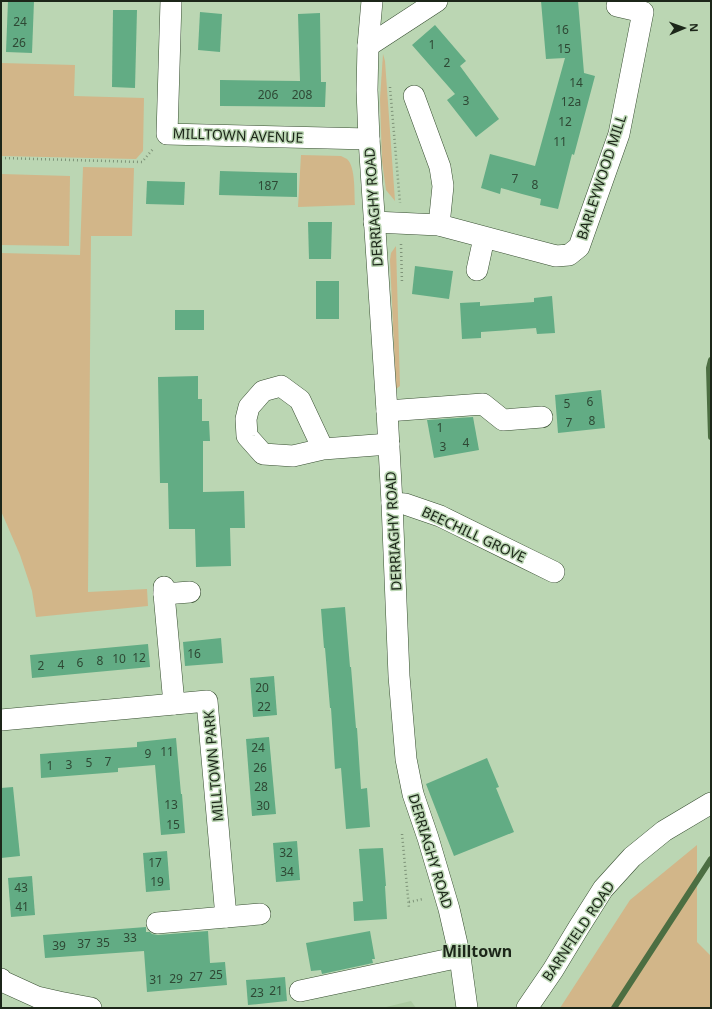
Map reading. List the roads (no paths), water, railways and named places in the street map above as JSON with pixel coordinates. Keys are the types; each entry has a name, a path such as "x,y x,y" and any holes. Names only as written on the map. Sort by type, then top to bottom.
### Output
{"street":[{"name":"MILLTOWN AVENUE","path":"171,1 167,134 369,139"},
{"name":"DERRIAGHY ROAD","path":"372,1 368,46 367,90 369,139 389,444 399,676 406,759 412,794 428,838 445,894 460,957 467,1008"},
{"path":"368,46 437,1"},
{"name":"BARLEYWOOD MILL","path":"374,222 439,225 556,256 568,255 579,247 619,134 647,6 617,6"},
{"path":"414,96 440,167 443,186 439,225"},
{"path":"477,270 484,238"},
{"path":"387,411 483,404 503,420 542,417"},
{"path":"323,449 389,444"},
{"name":"BEECHILL GROVE","path":"392,503 405,504 440,516 554,572"},
{"path":"174,704 164,590 190,592"},
{"name":"MILLTOWN PARK","path":"1,720 207,701 226,917"},
{"name":"BARNFIELD ROAD","path":"527,1008 553,970 603,889 632,857 664,831 710,804"},
{"path":"157,923 260,914"},
{"path":"300,991 460,957"},
{"path":"1,979 2,981 37,996 91,1008"}],"waterway":[{"path":"711,360 709,368 711,437"},
{"path":"614,1008 711,859"}],"district":[{"name":"Milltown","path":"477,951"}]}
